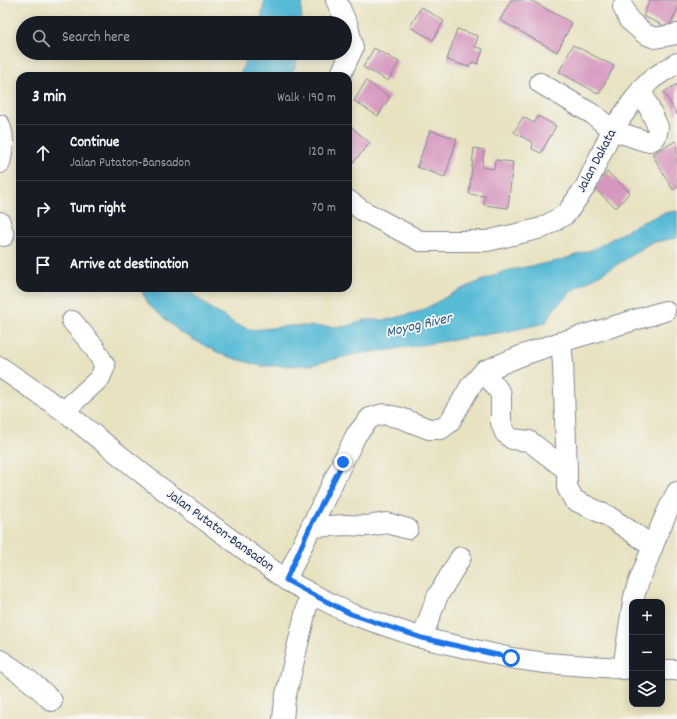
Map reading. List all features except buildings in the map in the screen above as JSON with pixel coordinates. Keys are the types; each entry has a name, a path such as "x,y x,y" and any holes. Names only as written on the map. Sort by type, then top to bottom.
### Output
{"street":[{"path":"336,0 343,16"},
{"path":"623,7 630,20 644,34 655,38 677,34"},
{"path":"342,72 347,60"},
{"name":"Jalan Dakata","path":"352,203 363,211 420,241 487,241 542,228 566,214 570,209 586,186 612,130 641,90 664,70 677,63"},
{"path":"540,82 594,116 612,130 645,141 650,141 656,138 658,128 641,90"},
{"path":"0,125 3,132 4,144 0,163"},
{"path":"286,580 310,527 356,435 370,418 383,414 401,418 429,429 441,429 449,424 470,387 484,371 523,355 561,342 665,311"},
{"path":"64,411 100,378 105,366 94,347 72,321"},
{"path":"561,342 568,470 567,487 574,500 608,516 653,546"},
{"name":"Jalan Putaton-Bansadon","path":"0,367 64,411 157,485 286,580 351,614 422,638 511,658 545,663 627,669"},
{"path":"484,371 501,394 501,422 505,433 512,439 529,441 568,470"},
{"path":"634,599 653,546 677,492"},
{"path":"310,527 346,525 367,526 387,523 408,529"},
{"path":"422,638 438,597 461,558"},
{"path":"283,719 285,699 310,593"},
{"path":"627,669 630,635"},
{"path":"0,660 30,680 52,701"},
{"path":"665,670 677,670"}],"water":[{"path":"265,0 303,0 302,16 262,16"},
{"path":"246,60 297,60 294,69 291,72 241,72"},
{"name":"Moyog River","path":"677,211 677,238 650,243 623,261 573,290 554,309 545,323 509,331 355,354 311,365 261,366 223,355 181,333 149,305 142,292 190,292 210,308 237,325 252,330 290,326 345,327 365,320 387,320 421,311 457,291 505,271 558,261 594,249 638,224 664,213"}],"route":[{"path":"343,462 310,527 286,580 351,614 422,638 511,658"}]}
